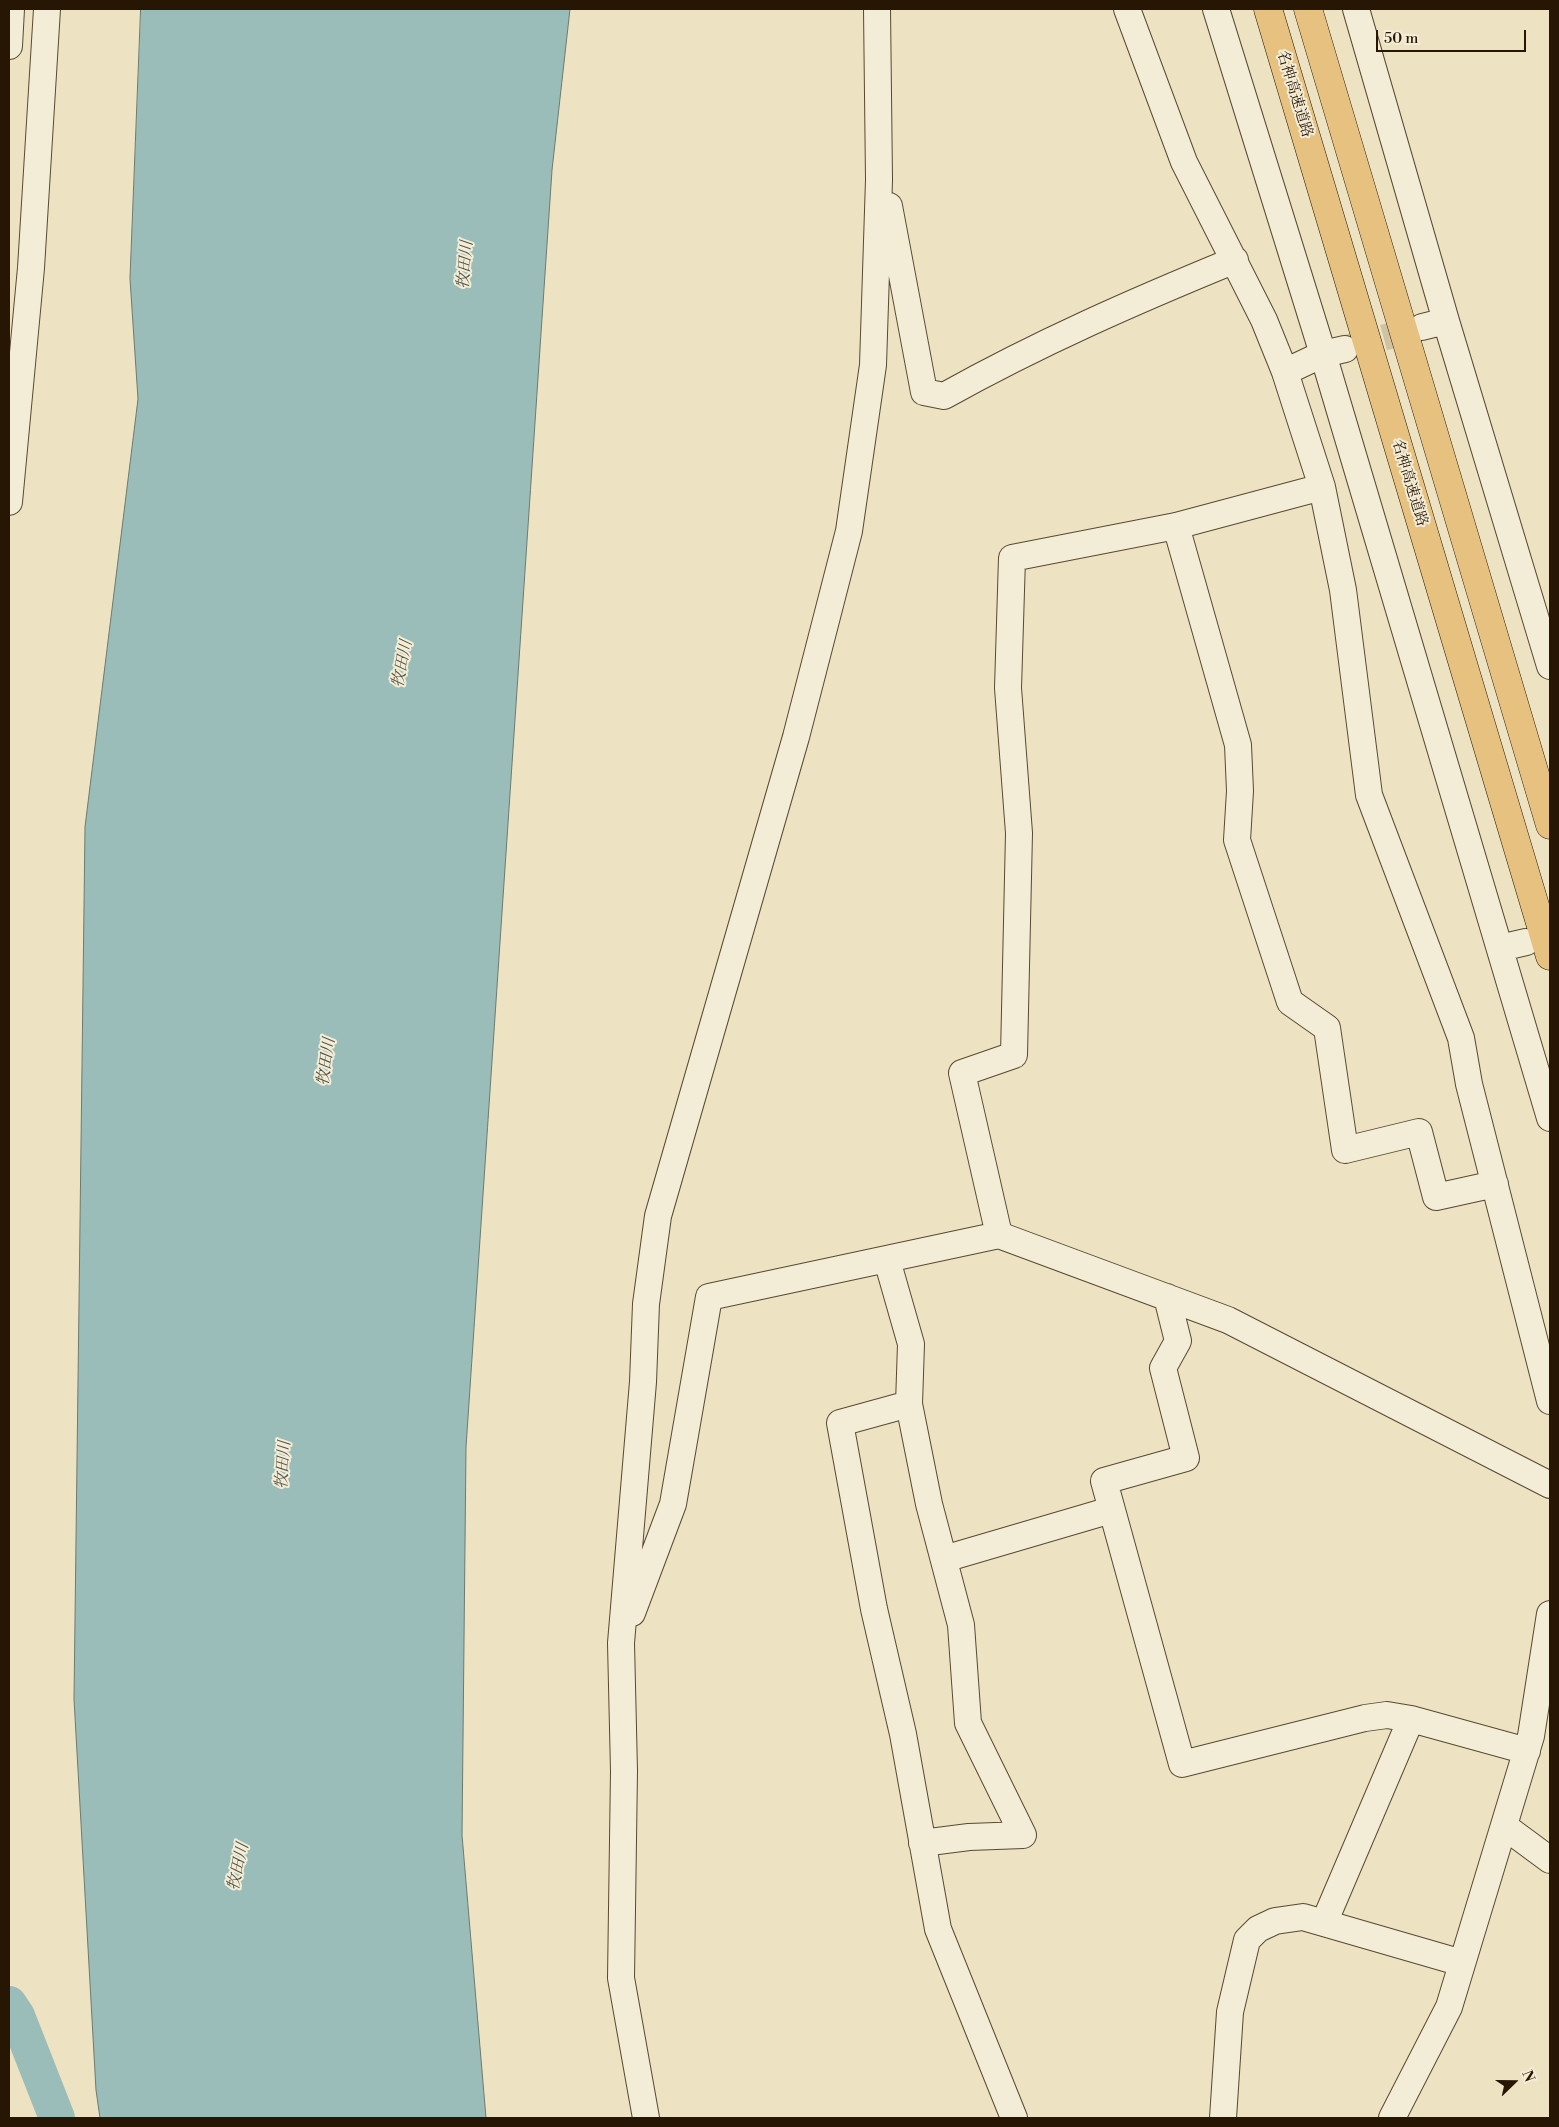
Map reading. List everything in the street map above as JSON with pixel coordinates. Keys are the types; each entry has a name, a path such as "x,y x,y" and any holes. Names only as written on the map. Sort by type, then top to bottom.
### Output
{"highway":[{"name":"名神高速道路","path":"1268,9 1550,956"},
{"path":"1308,9 1550,825"}],"street":[{"path":"9,46 12,9"},
{"path":"9,502 31,268 47,9"},
{"path":"646,2118 621,1978 624,1771 622,1643 643,1382 646,1304 658,1216 796,737 849,531 873,365 879,180 877,9"},
{"path":"1127,9 1184,162 1264,320 1285,372 1322,487 1343,590 1369,795 1461,1038 1469,1084 1550,1401"},
{"path":"1216,9 1334,351 1500,948 1550,1118"},
{"path":"1356,9 1434,324 1550,666"},
{"path":"879,180 885,188 924,392 944,396 996,368 1126,304 1235,260"},
{"path":"1285,372 1334,351"},
{"path":"999,1235 962,1073 1014,1055 1019,833 1008,688 1012,558 1176,526 1322,487"},
{"path":"1176,526 1238,745 1240,791 1237,840 1290,1002 1327,1028 1345,1150 1419,1132 1436,1198 1495,1184"},
{"path":"1500,948 1526,942"},
{"path":"622,1643 673,1504 709,1297 999,1235 1228,1320 1550,1485"},
{"path":"887,1260 911,1344 908,1404 929,1504 961,1626 968,1723 1023,1835 969,1837 922,1843"},
{"path":"1167,1297 1178,1341 1163,1368 1186,1458 1104,1481 1182,1764 1365,1718 1387,1715 1410,1719 1526,1751"},
{"path":"908,1404 840,1423 856,1500 874,1609 903,1734 938,1929 1014,2118"},
{"path":"944,1559 1111,1510"},
{"path":"1392,2118 1449,2007 1531,1736 1550,1614"},
{"path":"1324,1923 1410,1719"},
{"path":"1504,1826 1550,1860"},
{"path":"1223,2118 1230,2012 1247,1940 1258,1929 1275,1921 1303,1917 1462,1962"}],"water":[{"name":"牧田川","path":"141,9 570,9 552,170 466,1447 462,1835 486,2118 100,2118 96,2090 74,1699 85,827 138,399 130,279"}],"waterway":[{"path":"9,2004 17,2016 57,2118"}],"tunnel":[{"path":"1346,348 1422,327"}]}
